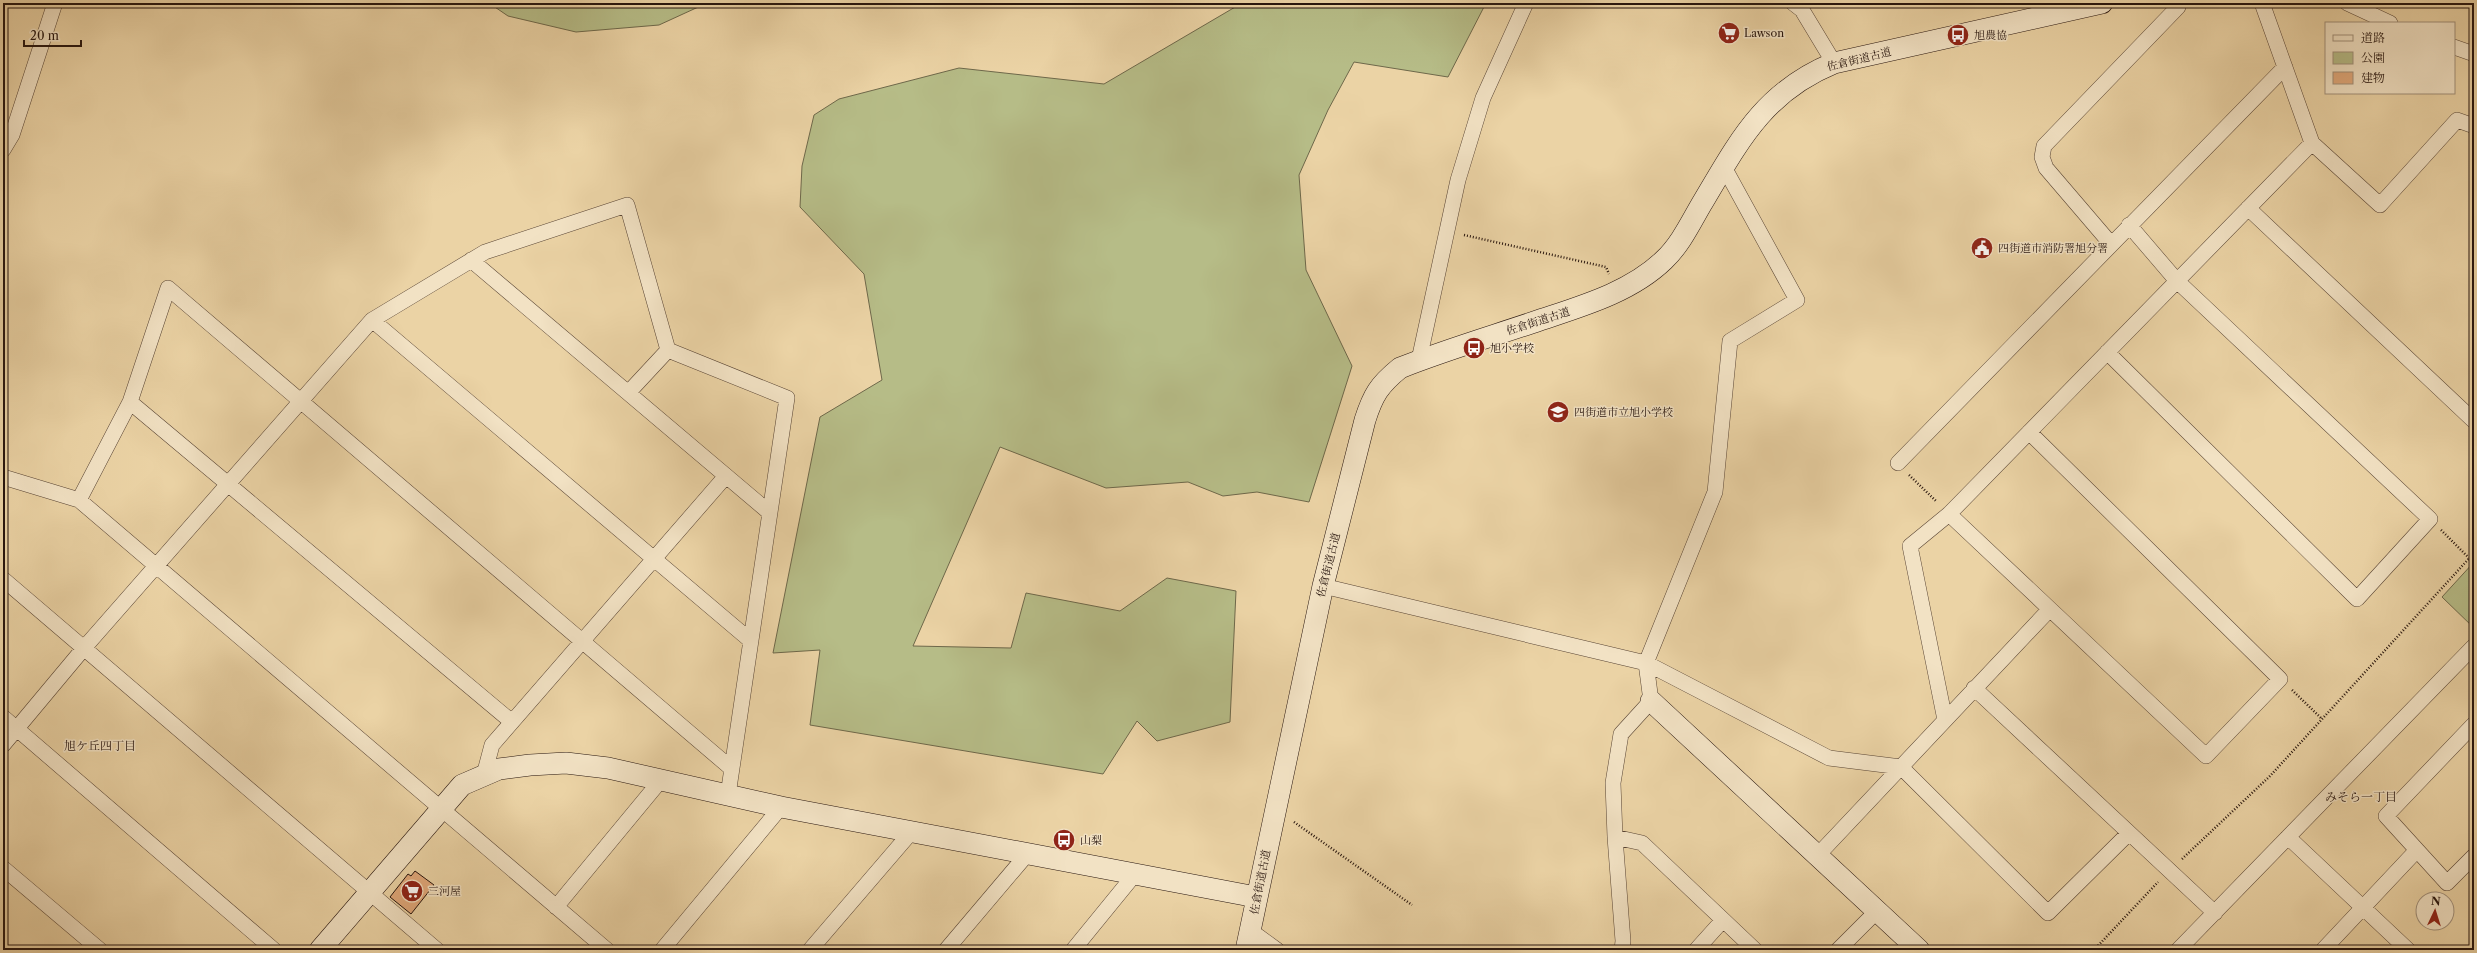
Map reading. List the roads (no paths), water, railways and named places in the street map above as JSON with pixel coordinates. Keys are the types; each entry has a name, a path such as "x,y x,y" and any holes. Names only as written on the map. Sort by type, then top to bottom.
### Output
{"street":[{"path":"3,150 12,135 55,3"},
{"path":"1419,360 1458,180 1483,98 1526,3"},
{"path":"1793,3 1802,10 1834,63"},
{"name":"佐倉街道古道","path":"1248,940 1322,586 1372,400 1381,383 1400,368 1419,360 1591,303 1646,274 1665,259 1682,237 1753,122 1770,104 1809,73 1834,63 2102,3"},
{"path":"2111,244 2046,168 2042,157 2044,146 2178,8 2179,3"},
{"path":"2262,3 2312,143 2380,205 2457,120 2474,126"},
{"path":"2348,3 2388,22"},
{"path":"2455,47 2474,54"},
{"path":"1898,463 2284,67"},
{"path":"1945,720 1910,546 1949,514 2312,143"},
{"path":"1724,167 1797,300 1730,341 1715,492 1646,663 1651,701 1919,950"},
{"path":"3,745 155,566 372,320 471,260 485,252 627,205 668,350"},
{"path":"2248,208 2474,421"},
{"path":"2108,352 2357,599 2430,519 2177,281 2129,225"},
{"path":"471,260 770,513"},
{"path":"79,500 130,402 168,288 732,769"},
{"path":"372,320 751,641"},
{"path":"628,394 668,350"},
{"path":"668,350 787,398 728,795"},
{"path":"130,402 512,722"},
{"path":"1949,514 2049,610 2206,756 2280,678 2029,432"},
{"path":"484,775 492,745 726,476"},
{"path":"3,477 79,500 607,950"},
{"path":"3,579 437,950"},
{"path":"1322,586 1646,663 1829,758 1901,767 2048,913 2129,833"},
{"path":"1818,855 2049,610"},
{"path":"2178,950 2474,646"},
{"path":"1974,688 2215,913"},
{"path":"1622,950 1623,942 1615,837 1613,783 1621,734 1651,701"},
{"path":"3,717 274,950"},
{"path":"2474,724 2386,816 2447,883 2474,856"},
{"path":"320,950 462,785 499,769 566,763 608,768 781,806 1029,852 1256,897"},
{"path":"556,907 661,780"},
{"path":"662,950 781,806"},
{"path":"810,950 913,830"},
{"path":"2288,836 2408,950"},
{"path":"1615,837 1642,844 1755,950"},
{"path":"2323,950 2417,850"},
{"path":"946,950 1029,852"},
{"path":"3,868 100,950"},
{"path":"1073,950 1135,874"},
{"path":"1838,950 1877,911"},
{"path":"1696,950 1723,920"},
{"path":"1248,940 1277,950"}],"place":[{"name":"Lawson","path":"1729,33"},
{"name":"旭農協","path":"1958,35"},
{"name":"四街道市消防署旭分署","path":"1982,248"},
{"name":"旭小学校","path":"1474,348"},
{"name":"四街道市立旭小学校","path":"1558,412"},
{"name":"山梨","path":"1064,840"},
{"name":"三河屋","path":"412,891"}],"district":[{"name":"旭ケ丘四丁目","path":"100,745"},
{"name":"みそら一丁目","path":"2361,796"}]}
